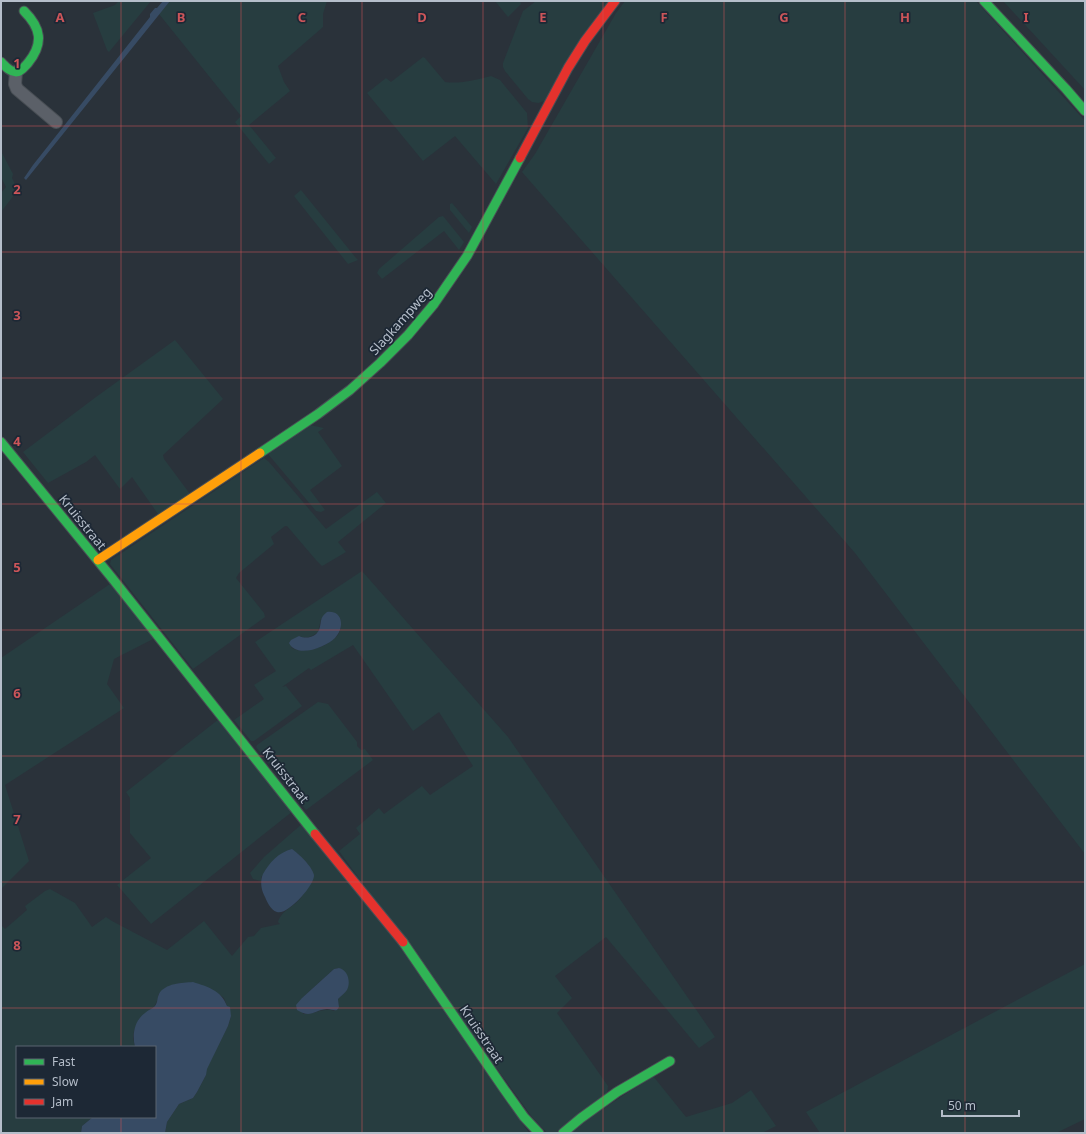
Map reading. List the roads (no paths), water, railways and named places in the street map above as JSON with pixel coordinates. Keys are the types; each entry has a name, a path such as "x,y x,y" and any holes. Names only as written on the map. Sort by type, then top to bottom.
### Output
{"street":[{"name":"Slagkampweg","path":"98,560 325,409 366,377 393,351 434,303 467,256 568,68 585,41 615,1"},
{"path":"984,1 1085,111"},
{"path":"1,62 9,69 16,72 20,71 34,55 38,44 38,38 31,18 24,11"},
{"path":"16,72 15,84 17,89 56,122"},
{"name":"Kruisstraat","path":"1,442 98,560 408,948 504,1089 524,1117 539,1133"},
{"path":"563,1133 617,1092 670,1061"}],"water":[{"path":"163,1 170,1 26,180 24,178 33,165 150,17 150,14"},
{"path":"327,612 336,614 341,620 340,629 335,638 325,645 312,650 305,651 293,648 289,643 291,640 299,636 310,637 317,633 322,618"},
{"path":"292,849 302,857 311,868 314,875 313,880 300,899 282,912 277,912 271,907 263,893 261,879 268,866 275,858 287,850"},
{"path":"339,968 347,974 349,983 347,990 338,999 339,1007 337,1010 327,1009 306,1014 297,1010 296,1005 302,998 334,969"},
{"path":"193,982 218,993 227,1006 230,1007 231,1016 228,1026 207,1069 206,1075 193,1098 179,1104 167,1122 165,1133 81,1133 82,1126 92,1118 156,1118 156,1046 135,1046 135,1028 141,1016 155,1006 162,990 174,984"}]}
